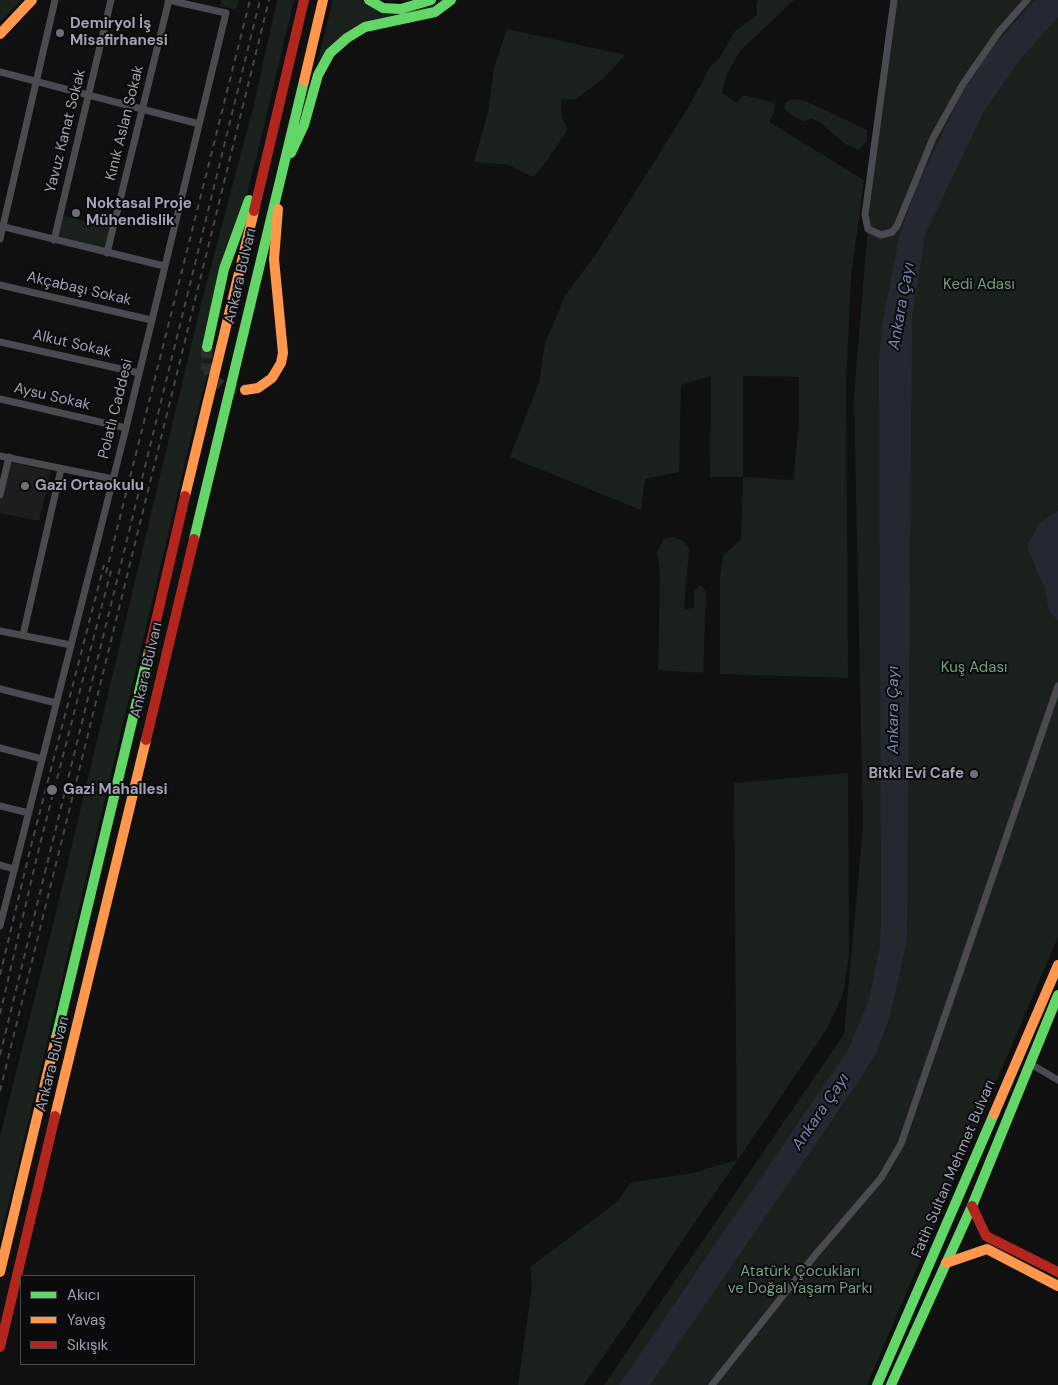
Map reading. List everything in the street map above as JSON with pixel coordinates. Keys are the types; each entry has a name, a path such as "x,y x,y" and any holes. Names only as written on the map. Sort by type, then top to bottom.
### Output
{"main road":[{"path":"0,34 21,9 32,0"},
{"path":"207,347 224,269 247,207 279,107 298,0"},
{"name":"Ankara Bulvarı","path":"0,1272 304,0"},
{"name":"Ankara Bulvarı","path":"0,1347 323,0"},
{"path":"369,0 383,8 401,10 425,4 431,0"},
{"path":"245,390 258,388 272,378 281,363 283,353 274,259 280,177 304,125 318,75 330,53 347,38 365,27 434,12 451,0"},
{"name":"Fatih Sultan Mehmet Bulvarı","path":"877,1385 1058,965"},
{"name":"Fatih Sultan Mehmet Bulvarı","path":"892,1385 972,1206 1058,995"},
{"path":"972,1206 989,1245 1058,1286"},
{"path":"946,1263 989,1245 1058,1272"}],"street":[{"path":"0,239 55,0"},
{"name":"Yavuz Kanat Sokak","path":"54,240 111,0"},
{"name":"Polatlı Caddesi","path":"0,926 126,428 226,14 169,0"},
{"name":"Kınık Aslan Sokak","path":"107,253 169,0"},
{"path":"894,0 864,219 871,232 881,236 892,232 897,226 933,138 963,84 990,44 1027,0"},
{"path":"0,72 199,124"},
{"path":"2,227 164,266"},
{"name":"Akçabaşı Sokak","path":"0,285 151,320"},
{"name":"Alkut Sokak","path":"0,342 139,373"},
{"name":"Aysu Sokak","path":"0,399 126,428"},
{"path":"0,456 113,479"},
{"path":"0,495 9,458"},
{"path":"23,635 61,468"},
{"path":"0,630 71,645"},
{"path":"712,1385 816,1254 881,1178 901,1144 1058,686"},
{"path":"0,689 56,703"},
{"path":"0,748 42,759"},
{"path":"0,806 29,813"},
{"path":"0,865 14,868"},
{"path":"1029,1063 1058,1080"}],"shaded area":[{"name":"Gazi Ortaokulu","path":"9,462 51,471 39,521 0,513 0,501"}],"green space":[{"path":"0,0 22,0 0,22"},
{"path":"221,0 239,0 236,10 220,6"},
{"path":"277,0 294,0 258,151 207,347 215,347 196,417 0,1240 0,1137 52,929 201,304 253,108"},
{"path":"333,0 362,0 369,6 407,12 424,8 438,0 444,0 434,8 378,20 318,60"},
{"path":"758,0 794,0 740,51 726,76 722,93 737,103 743,95 775,103 774,112 769,122 864,180 851,277 846,383 848,678 720,674 720,578 723,556 741,539 743,477 710,477 711,376 681,385 679,472 645,479 641,510 510,457 539,382 545,343 565,296 598,251 688,108 710,67 719,59 735,31 757,15 756,6","holes":["743,376 799,377 799,423 793,480 743,477"]},
{"name":"Atatürk Çocukları ve Doğal Yaşam Parkı","path":"893,0 1058,0 1058,937 867,1385 604,1385 844,1034 863,827 854,394 876,131"},
{"path":"507,29 625,55 605,77 576,99 561,100 562,118 568,129 547,161 533,177 509,165 474,162 488,112 494,68"},
{"path":"792,99 804,100 867,130 867,141 859,150 845,144 821,123 811,118 805,122 791,115 784,109 786,102"},
{"path":"60,215 113,228 107,253 54,240"},
{"path":"674,537 683,541 689,549 684,609 694,608 694,591 699,586 702,585 706,592 703,673 658,670 660,574 657,552 664,539"},
{"path":"848,773 849,956 843,994 827,1029 584,1385 518,1385 532,1287 530,1267 617,1202 630,1183 693,1173 737,1160 734,783"}],"water":[{"name":"Ankara Çayı","path":"1035,0 1058,0 1058,17 1018,62 983,113 925,235 912,317 907,940 890,1016 876,1054 858,1082 650,1385 619,1385 848,1050 869,1000 880,946 881,919 879,358 882,327 899,237 916,188 962,93 987,54"},
{"path":"1058,511 1058,620 1049,611 1045,589 1028,550 1028,544 1040,523"}],"tunnel":[{"path":"207,347 206,366 214,380 223,387 245,390"}],"railway":[{"path":"106,573 250,0"},
{"path":"0,1055 260,0"},
{"path":"0,1091 269,0"},
{"path":"0,975 31,846 104,565"},
{"path":"0,1014 39,848 112,567"}],"traffic: fast":[{"path":"369,0 383,8 401,9 431,0"},
{"path":"291,153 304,125 318,75 330,53 347,38 365,27 435,12 451,0"},
{"path":"194,539 304,81"},
{"path":"207,347 224,269 249,200"},
{"path":"56,1038 149,651"},
{"path":"891,1385 972,1206 1058,995"},
{"path":"877,1385 994,1114"}],"traffic: slow":[{"path":"0,34 32,0"},
{"path":"304,81 323,0"},
{"path":"245,390 258,388 272,378 281,363 283,353 274,259 278,209"},
{"path":"185,496 254,211"},
{"path":"55,1116 146,740"},
{"path":"994,1114 1058,965"},
{"path":"0,1272 56,1038"},
{"path":"946,1263 987,1249 1058,1286"}],"traffic: jam":[{"path":"254,211 304,0"},
{"path":"149,651 185,496"},
{"path":"146,740 194,539"},
{"path":"0,1347 55,1116"},
{"path":"972,1206 986,1236 1058,1272"}],"place":[{"name":"Demiryol İş Misafirhanesi","path":"60,33"},
{"name":"Noktasal Proje Mühendislik","path":"76,213"},
{"name":"Gazi Ortaokulu","path":"25,486"},
{"name":"Bitki Evi Cafe","path":"974,774"},
{"name":"Gazi Mahallesi","path":"52,790"}],"park label":[{"name":"Kedi Adası","path":"979,285"},
{"name":"Kuş Adası","path":"974,668"}]}
